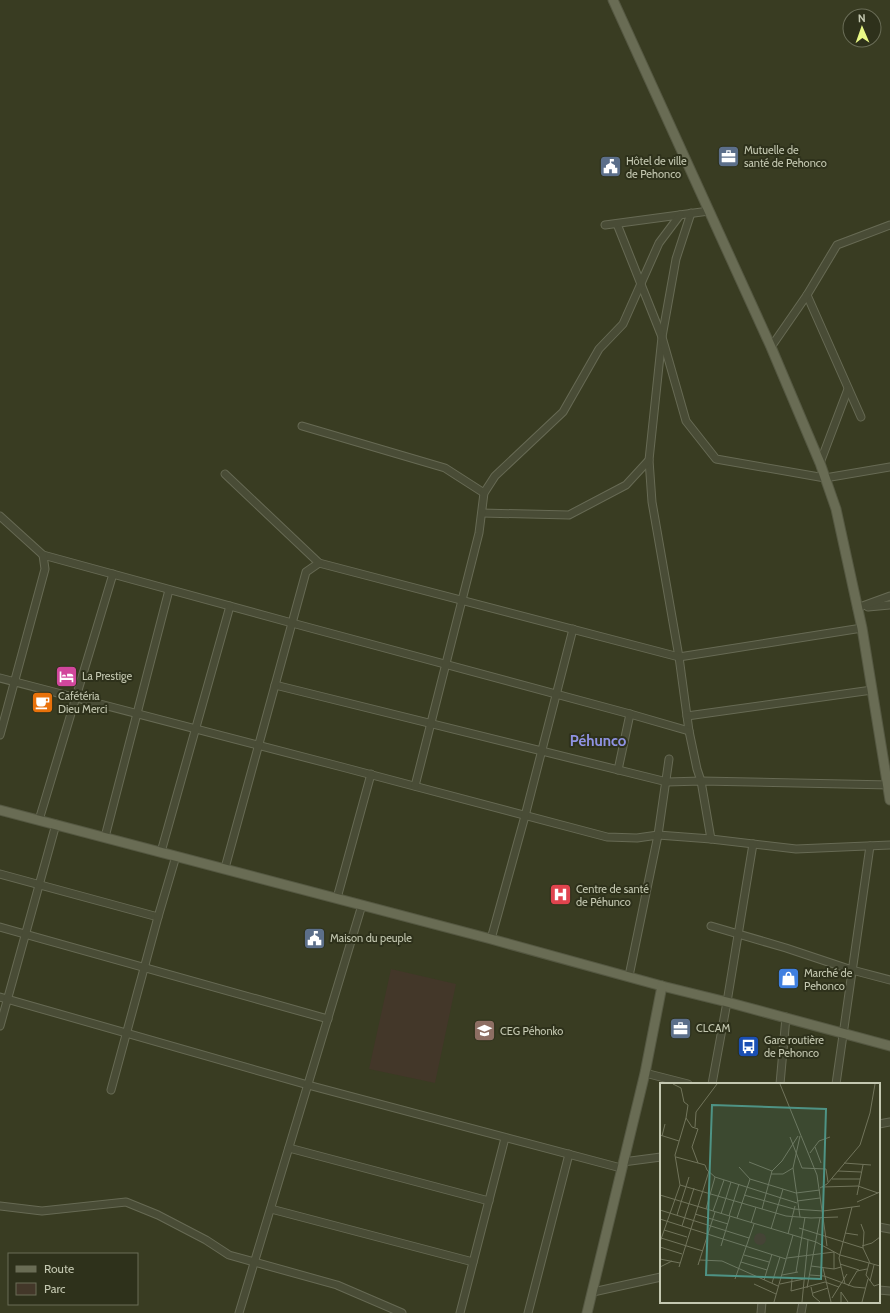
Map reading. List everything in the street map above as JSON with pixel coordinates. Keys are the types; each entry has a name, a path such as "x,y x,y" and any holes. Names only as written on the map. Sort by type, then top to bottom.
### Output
{"main road":[{"path":"613,0 771,347 820,463 836,509 862,628 889,785 890,800"},
{"path":"0,810 225,868 890,1046"},
{"path":"587,1313 645,1073 662,986"}],"street":[{"path":"605,225 709,211"},
{"path":"692,213 676,259 662,337 650,460 652,502 679,657 689,731 701,781 711,839"},
{"path":"415,786 479,533 484,493 495,476 563,412 599,349 623,324 659,243 680,215"},
{"path":"616,224 662,337 686,421 716,460 825,478 890,467"},
{"path":"771,347 807,295 837,245 890,225"},
{"path":"807,295 861,418"},
{"path":"820,463 848,388"},
{"path":"302,426 445,468 484,493"},
{"path":"482,514 569,514 626,485 650,460"},
{"path":"225,474 319,563 679,657 862,628"},
{"path":"0,516 43,555 689,731"},
{"path":"0,735 45,568 43,555"},
{"path":"225,868 306,572 319,563"},
{"path":"39,820 113,574"},
{"path":"105,837 169,590"},
{"path":"857,608 890,596"},
{"path":"857,608 890,605"},
{"path":"161,852 230,606"},
{"path":"491,939 525,816 572,629"},
{"path":"0,678 371,774 607,838 637,838 658,835 711,839 796,849 890,845"},
{"path":"275,686 667,782 701,781 889,785"},
{"path":"687,716 872,690"},
{"path":"618,770 630,714"},
{"path":"629,976 658,835 667,782 669,759"},
{"path":"337,898 371,774"},
{"path":"0,1026 4,998 25,934 56,824"},
{"path":"712,1083 727,1002 752,844"},
{"path":"836,1083 842,1033 870,846"},
{"path":"111,1090 176,856"},
{"path":"0,874 158,917"},
{"path":"239,1313 362,905"},
{"path":"711,926 786,948 852,970 890,980"},
{"path":"0,927 328,1019"},
{"path":"4,998 308,1085 569,1154 622,1165 660,1157"},
{"path":"780,1083 786,1017"},
{"path":"645,1073 684,1083"},
{"path":"880,1124 890,1122"},
{"path":"460,1313 506,1138"},
{"path":"289,1148 489,1201"},
{"path":"528,1313 569,1154"},
{"path":"0,1206 42,1210 126,1202 158,1215 199,1236 229,1255 337,1285 402,1313"},
{"path":"271,1209 473,1262"},
{"path":"880,1227 890,1229"},
{"path":"593,1292 660,1277"},
{"path":"880,1290 890,1291"},
{"path":"761,1313 762,1303"},
{"path":"802,1313 803,1303"}],"green space":[{"path":"391,969 456,984 435,1083 369,1069"}],"place":[{"name":"Mutuelle de santé de Pehonco","path":"728,156"},
{"name":"Hôtel de ville de Pehonco","path":"611,167"},
{"name":"La Prestige","path":"67,676"},
{"name":"Cafétéria Dieu Merci","path":"43,702"},
{"name":"Centre de santé de Péhunco","path":"561,895"},
{"name":"Maison du peuple","path":"314,938"},
{"name":"Marché de Pehonco","path":"789,979"},
{"name":"CLCAM","path":"681,1028"},
{"name":"CEG Péhonko","path":"485,1031"},
{"name":"Gare routière de Pehonco","path":"748,1046"}],"district":[{"name":"Péhunco","path":"598,741"}]}
